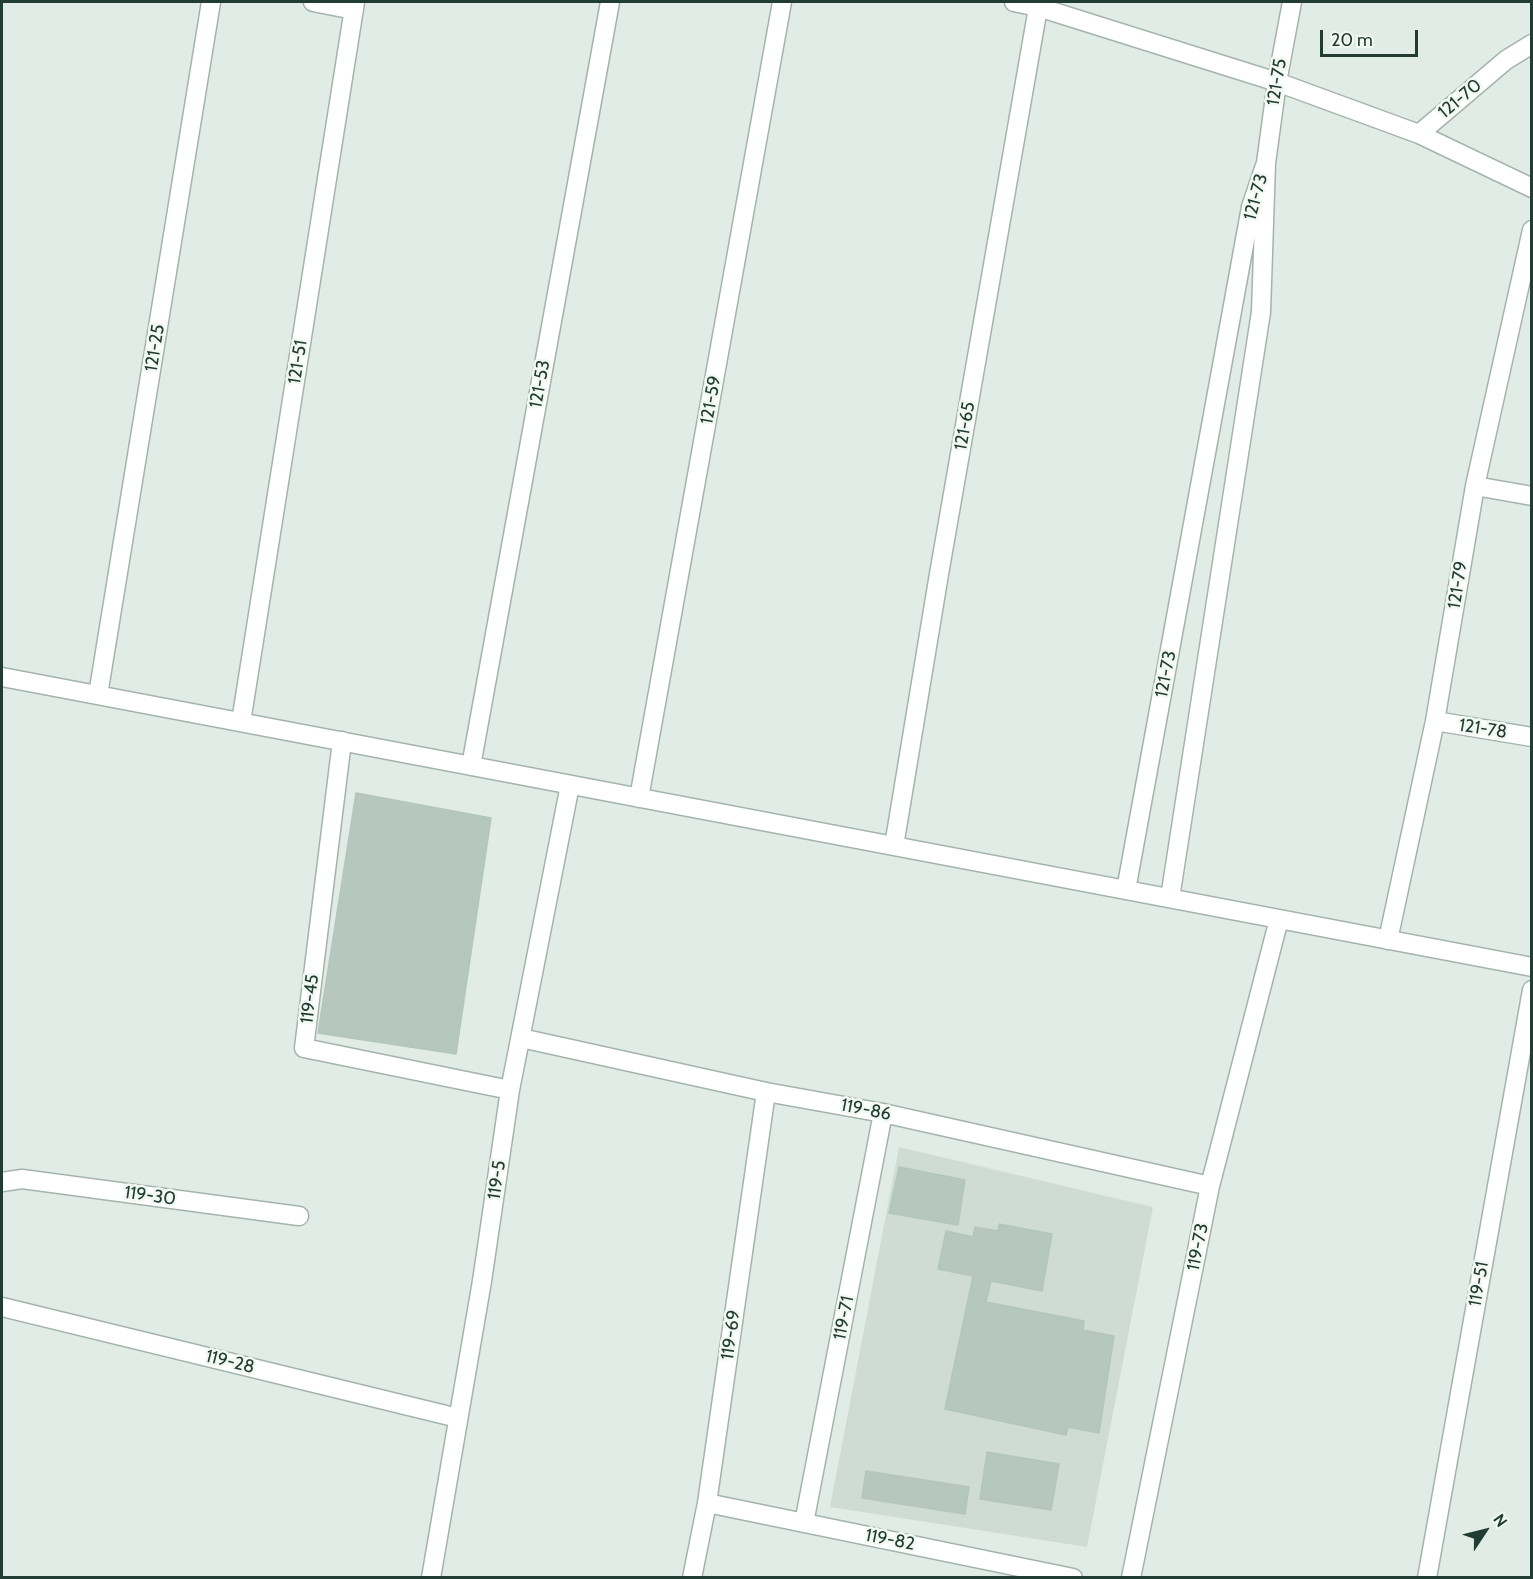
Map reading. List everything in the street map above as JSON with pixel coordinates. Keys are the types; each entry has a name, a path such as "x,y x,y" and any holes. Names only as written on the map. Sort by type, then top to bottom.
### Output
{"street":[{"name":"121-25","path":"98,695 211,2"},
{"path":"313,2 355,6"},
{"name":"121-53","path":"471,766 610,2"},
{"name":"121-59","path":"639,798 782,2"},
{"path":"1014,2 1038,4 1276,82 1419,134 1532,188"},
{"name":"121-75","path":"1266,163 1276,82 1292,2"},
{"name":"121-65","path":"894,846 1038,4"},
{"name":"121-51","path":"241,722 355,6"},
{"name":"121-70","path":"1419,134 1506,60 1532,44"},
{"name":"121-73","path":"1126,890 1251,207 1266,163"},
{"name":"121-73","path":"1170,898 1261,312 1266,163"},
{"name":"121-79","path":"1388,940 1435,721 1474,486 1532,230"},
{"path":"1474,486 1532,496"},
{"path":"2,677 1532,967"},
{"name":"121-78","path":"1435,721 1532,737"},
{"name":"119-45","path":"342,741 304,1048 510,1090"},
{"name":"119-5","path":"430,1578 482,1281 510,1090 570,785"},
{"name":"119-73","path":"1131,1578 1210,1186 1279,919"},
{"name":"119-51","path":"1427,1578 1532,990"},
{"name":"119-86","path":"521,1038 766,1092 883,1113 1210,1186"},
{"name":"119-69","path":"692,1578 707,1503 766,1092"},
{"name":"119-71","path":"804,1522 883,1113"},
{"name":"119-30","path":"2,1182 22,1179 299,1216"},
{"name":"119-28","path":"2,1307 458,1418"},
{"name":"119-82","path":"707,1503 1072,1578"}],"shaded area":[{"path":"899,1147 1153,1207 1087,1547 830,1507"}],"building":[{"path":"356,793 491,818 456,1054 318,1033"},
{"path":"899,1167 965,1180 958,1225 889,1213"},
{"path":"999,1224 1052,1234 1042,1291 991,1281 986,1302 1084,1321 1083,1330 1114,1336 1099,1433 1068,1427 1066,1435 945,1409 973,1276 938,1269 946,1231 973,1237 975,1227 998,1231"},
{"path":"987,1452 1059,1464 1051,1510 980,1499"},
{"path":"866,1471 969,1487 965,1514 862,1498"}]}
